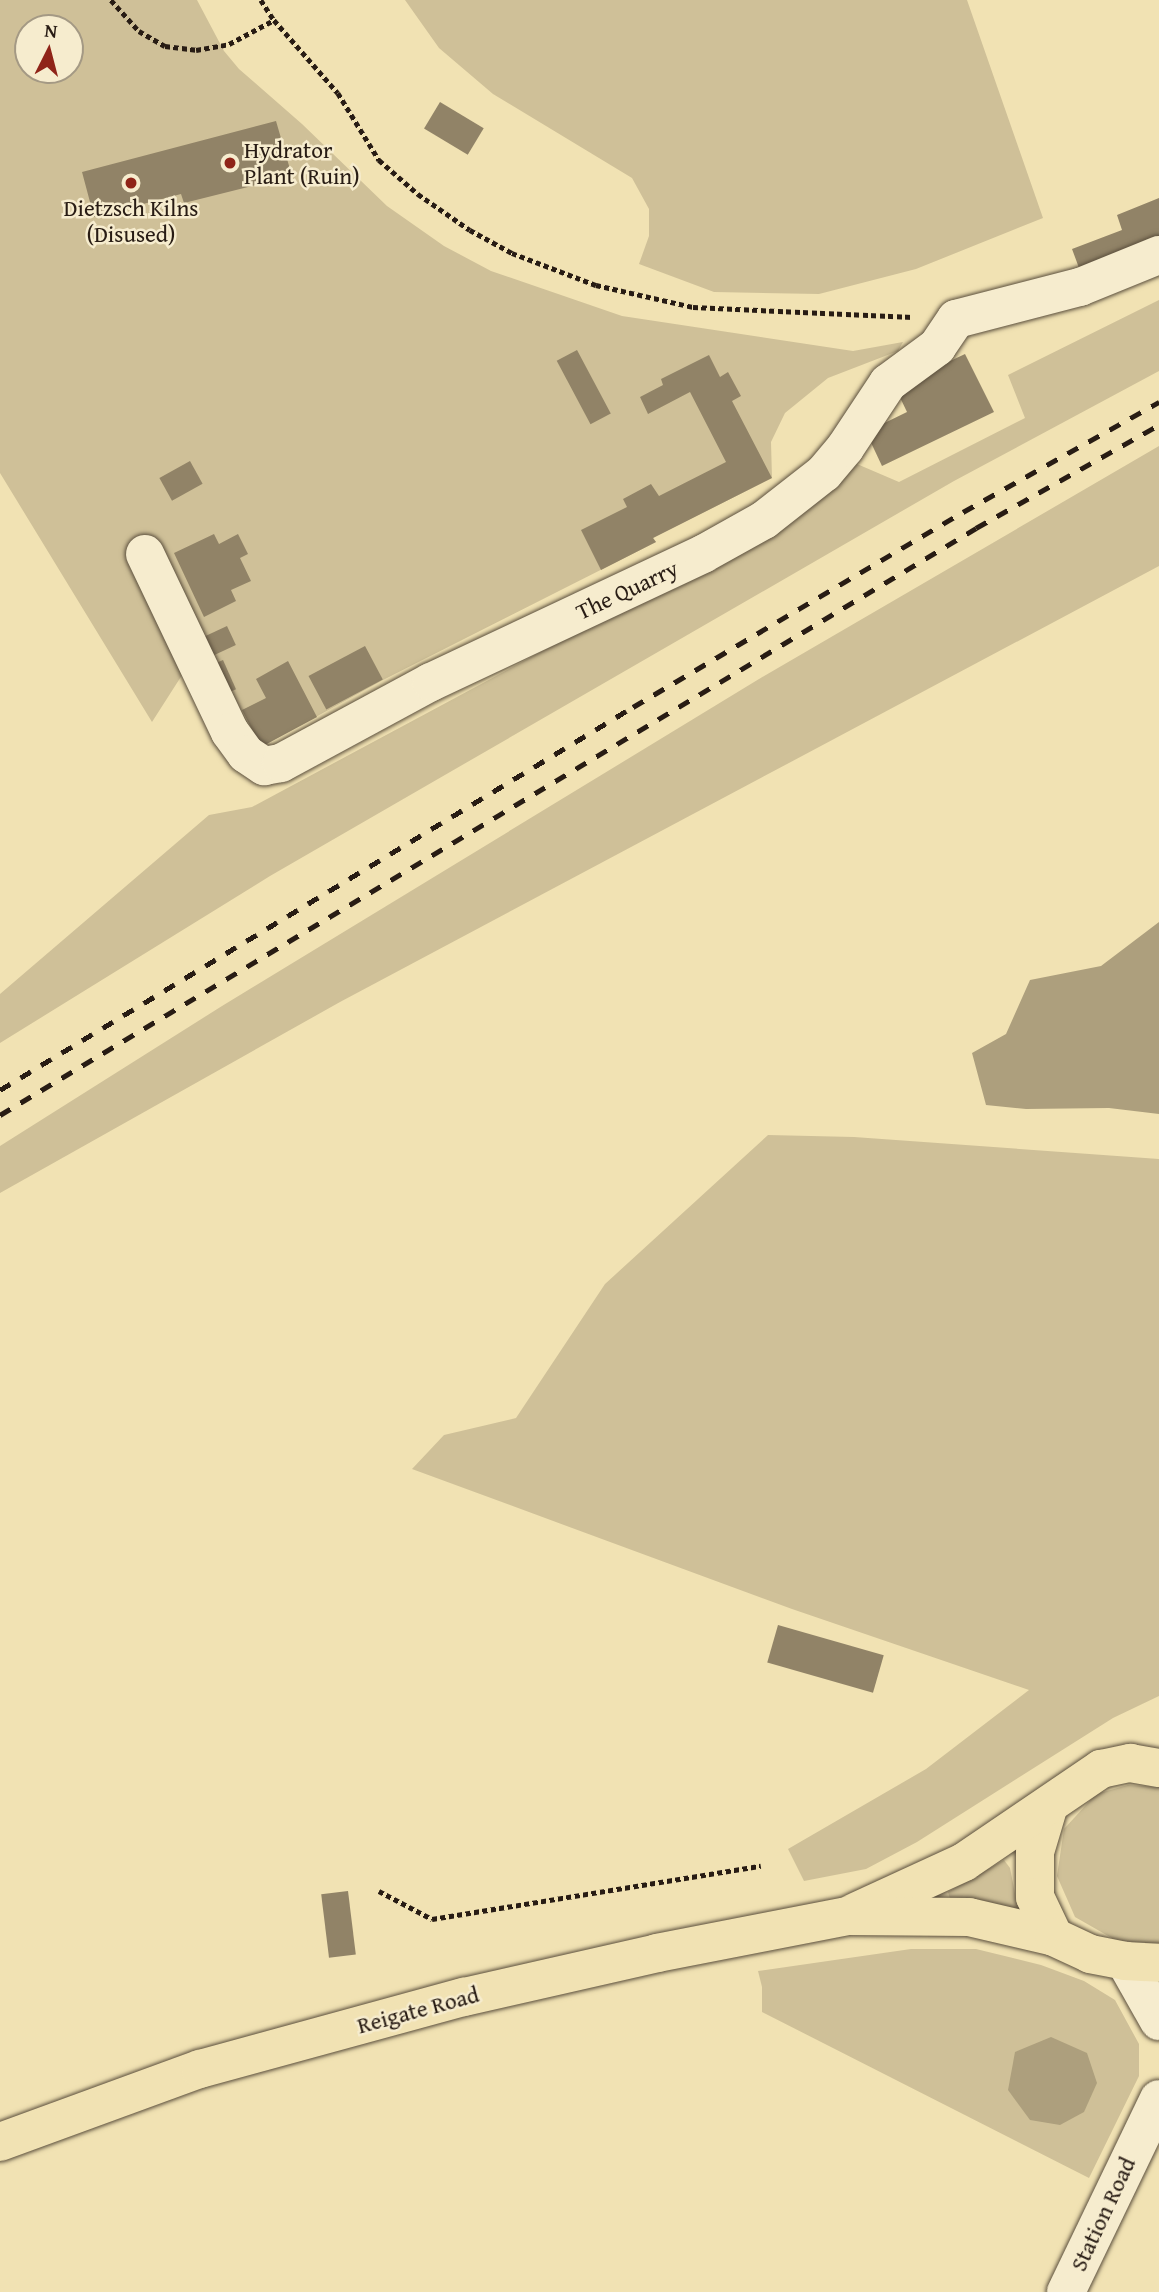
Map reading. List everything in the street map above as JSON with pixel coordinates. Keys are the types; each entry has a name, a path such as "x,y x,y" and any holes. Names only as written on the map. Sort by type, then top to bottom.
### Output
{"main road":[{"name":"Reigate Road","path":"847,1916 964,1862 1101,1769 1130,1763 1159,1768"},
{"path":"1049,1805 1035,1852 1035,1897 1054,1937"},
{"name":"Reigate Road","path":"0,2142 200,2069 451,2000 657,1953 847,1916 969,1917 1054,1937 1090,1954 1142,1962"}],"street":[{"path":"956,319 1080,287 1159,255"},
{"name":"The Quarry","path":"145,554 230,732 246,754 264,766 281,763 431,682 703,554 764,520 824,473 845,448 888,383 937,347 956,319"},
{"path":"1142,1962 1159,2021"},
{"name":"Station Road","path":"1066,2292 1159,2099"}],"path":[{"path":"111,0 139,31 165,46 196,50 229,44 274,20"},
{"path":"261,0 274,20 338,93 366,141 395,176 470,230 522,258 596,285 693,307 956,319"},
{"path":"379,1891 432,1919 761,1866"}],"shaded area":[{"path":"0,0 197,0 224,51 239,69 302,124 387,206 444,246 491,271 622,316 853,351 903,342 898,351 828,378 785,413 771,442 772,478 653,538 656,542 383,680 261,747 184,672 152,722 0,473"},
{"path":"405,0 967,0 1043,218 916,269 819,294 714,292 639,264 649,236 649,209 632,178 493,94 439,48"},
{"path":"1159,300 1159,371 954,481 270,876 0,1043 0,994 209,815 252,807 777,525 857,464 899,482 1025,418 1008,375"},
{"path":"1159,446 1159,566 340,1002 0,1193 0,1146 222,1006 759,679"},
{"path":"1159,922 1159,1114 1109,1108 1026,1109 986,1105 972,1053 1006,1034 1030,980 1101,966"},
{"path":"768,1135 854,1137 1159,1159 1159,1696 1113,1718 917,1842 866,1869 804,1881 788,1849 926,1769 1029,1690 792,1609 412,1469 444,1435 516,1418 605,1284"},
{"path":"1128,1785 1159,1787 1159,1945 1117,1941 1075,1917 1057,1876 1064,1829 1096,1794"},
{"path":"1004,1860 1010,1868 1018,1909 950,1899 948,1892"},
{"path":"911,1949 976,1949 1041,1965 1084,1981 1115,2000 1139,2044 1139,2076 1089,2178 762,2012 762,1987 758,1971"},
{"path":"1051,2037 1087,2053 1097,2083 1084,2112 1060,2125 1030,2120 1008,2090 1015,2052"}],"building":[{"path":"440,102 484,128 468,155 424,129"},
{"path":"276,121 292,176 184,203 181,194 94,217 82,172"},
{"path":"1159,198 1159,245 1082,276 1072,249 1122,230 1117,215"},
{"path":"577,350 611,414 590,424 557,361"},
{"path":"965,354 994,412 882,466 866,432 907,412 895,387"},
{"path":"709,355 720,377 728,372 741,396 732,401 772,478 653,538 656,542 601,570 581,530 627,507 623,499 651,484 659,496 726,462 690,392 648,414 640,397 663,385 661,379"},
{"path":"190,461 203,484 172,501 159,478"},
{"path":"214,534 219,544 238,534 248,554 240,558 251,581 231,590 236,601 204,617 174,553"},
{"path":"227,626 236,645 207,659 198,640"},
{"path":"365,646 383,680 326,710 308,676"},
{"path":"223,660 236,689 221,696 208,667"},
{"path":"288,661 317,717 261,747 242,710 266,698 256,679"},
{"path":"778,1625 884,1655 873,1693 767,1662"},
{"path":"348,1891 356,1955 329,1958 321,1894"}],"railway":[{"path":"0,1090 633,707 963,512 1159,402"},
{"path":"0,1115 976,528 1159,425"}],"place":[{"name":"Hydrator Plant (Ruin)","path":"230,163"},
{"name":"Dietzsch Kilns (Disused)","path":"131,183"}]}
